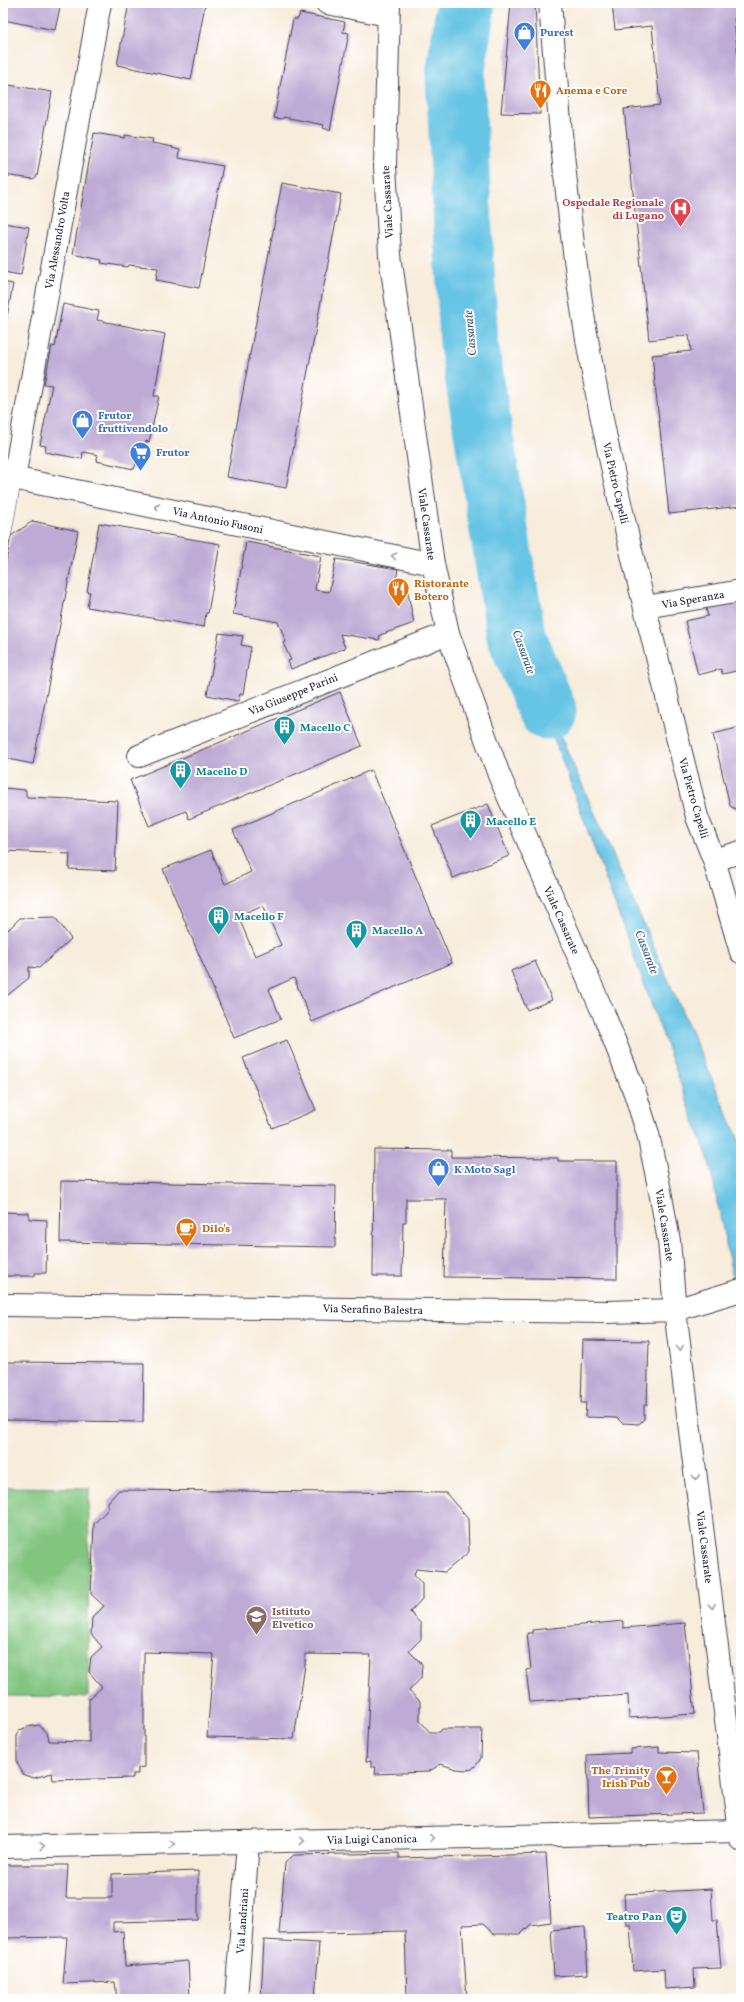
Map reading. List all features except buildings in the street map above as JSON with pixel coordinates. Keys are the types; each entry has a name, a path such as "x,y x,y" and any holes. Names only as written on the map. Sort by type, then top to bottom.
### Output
{"street":[{"name":"Via Alessandro Volta","path":"8,477 100,3"},
{"path":"327,3 388,9"},
{"name":"Via Pietro Capelli","path":"550,3 560,130 589,348 605,433 645,607 697,817 714,860 741,952"},
{"name":"Viale Cassarate","path":"388,9 385,166 390,255 433,564 448,633 499,775 605,1017 635,1093 648,1134 669,1240 675,1310 740,1835"},
{"name":"Via Antonio Fusoni","path":"8,477 433,564"},
{"name":"Via Speranza","path":"645,607 741,590"},
{"name":"Via Giuseppe Parini","path":"139,756 448,633"},
{"path":"714,860 741,852"},
{"name":"Via Serafino Balestra","path":"3,1305 607,1312 675,1310 741,1290"},
{"name":"Via Luigi Canonica","path":"3,1847 740,1835"},
{"name":"Via Landriani","path":"236,1999 248,1842"}],"lane":[{"path":"3,536 8,477"}],"green space":[{"path":"3,1487 89,1488 88,1697 3,1696"}],"water":[{"path":"516,635 741,1145 741,1319 709,1161"}],"waterway":[{"name":"Cassarate","path":"466,3 455,76 469,345 516,635 547,710"}],"place":[{"name":"Purest","path":"524,52"},
{"name":"Anema e Core","path":"540,110"},
{"name":"Ospedale Regionale di Lugano","path":"680,228"},
{"name":"Frutor fruttivendolo","path":"83,440"},
{"name":"Frutor","path":"140,472"},
{"name":"Ristorante Botero","path":"399,608"},
{"name":"Macello C","path":"284,746"},
{"name":"Macello D","path":"180,790"},
{"name":"Macello E","path":"471,840"},
{"name":"Macello F","path":"219,936"},
{"name":"Macello A","path":"357,950"},
{"name":"K Moto Sagl","path":"438,1188"},
{"name":"Dilo's","path":"187,1248"},
{"name":"Istituto Elvetico","path":"257,1636"},
{"name":"The Trinity Irish Pub","path":"666,1796"},
{"name":"Teatro Pan","path":"677,1936"}]}
